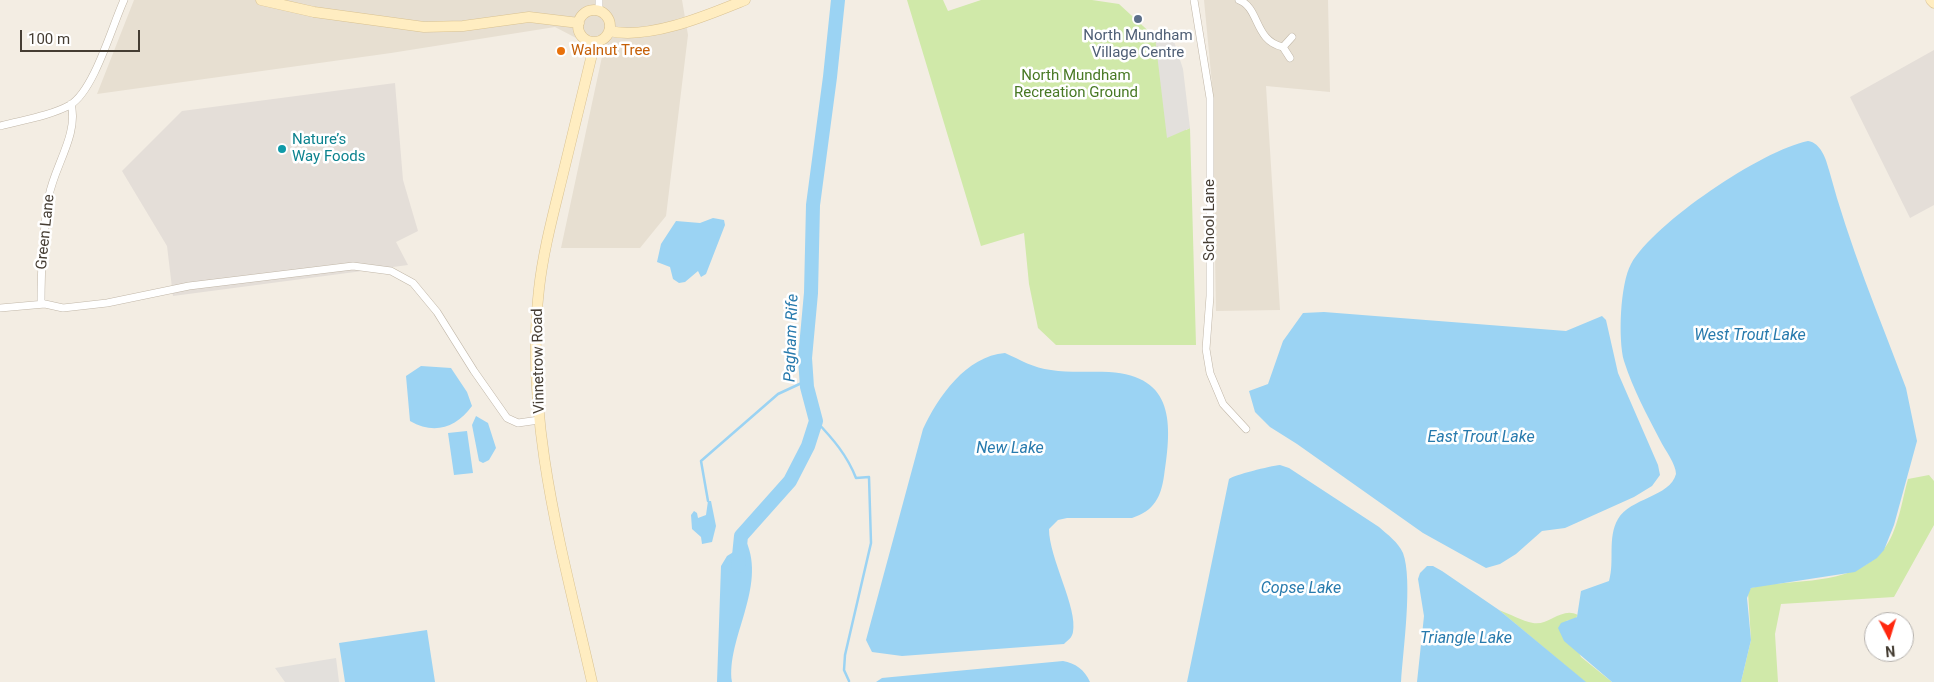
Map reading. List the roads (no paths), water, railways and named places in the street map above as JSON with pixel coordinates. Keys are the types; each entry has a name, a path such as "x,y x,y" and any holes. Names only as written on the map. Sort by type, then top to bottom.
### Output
{"street":[{"path":"0,126 71,104 80,96 93,74 124,0"},
{"path":"261,0 314,12 424,26 463,26 529,18 579,23"},
{"path":"609,31 629,33 649,30 689,20 745,0"},
{"name":"School Lane","path":"1194,0 1210,98 1210,296 1206,349 1210,373 1223,404 1246,429"},
{"path":"1239,0 1249,9 1264,36 1270,42 1282,47 1290,58"},
{"path":"1931,0 1934,3"},
{"path":"599,5 607,16 609,31 603,39 595,42 584,38 579,23 580,18 599,5"},
{"path":"1282,47 1292,37"},
{"name":"Vinnetrow Road","path":"592,682 544,458 540,420 537,342 539,290 549,232 595,42"},
{"name":"Green Lane","path":"41,304 49,196 69,135 74,113 71,104"},
{"path":"0,308 41,304 63,308 107,303 189,286 353,266 391,271 413,283 437,312 474,371 507,418 518,422 540,420"}],"water":[{"name":"West Trout Lake","path":"1808,141 1813,142 1820,148 1828,166 1855,253 1906,388 1917,441 1894,525 1884,550 1877,558 1855,572 1751,588 1747,598 1751,640 1741,682 1612,682 1564,641 1558,628 1561,623 1577,617 1581,591 1609,581 1613,534 1618,519 1631,506 1666,488 1676,474 1672,461 1636,392 1624,361 1621,340 1621,312 1627,273 1643,247 1685,209 1711,190 1764,158 1788,147"},
{"path":"713,218 724,220 725,225 706,274 701,277 698,271 685,282 679,283 673,279 670,267 657,262 661,244 676,221 700,223"},
{"name":"East Trout Lake","path":"1324,312 1566,331 1602,316 1606,320 1618,373 1658,465 1660,475 1652,486 1634,497 1565,528 1542,531 1516,554 1500,564 1486,568 1423,533 1270,427 1255,412 1249,391 1268,384 1283,341 1303,313"},
{"name":"New Lake","path":"1005,353 1045,369 1131,375 1147,383 1158,393 1168,421 1168,438 1163,484 1158,497 1151,507 1132,518 1067,518 1058,520 1049,529 1053,554 1068,597 1073,622 1070,639 1064,644 902,656 872,652 866,640 923,429 937,404 955,380 978,362 991,356"},
{"path":"421,366 451,368 467,392 472,406 459,420 444,427 436,428 428,428 410,421 406,376"},
{"path":"476,416 488,423 496,448 489,460 483,463 479,461 472,425"},
{"path":"467,431 473,473 454,475 448,433"},
{"name":"Copse Lake","path":"1280,465 1289,468 1379,527 1401,549 1406,565 1407,598 1401,682 1187,682 1229,479"},
{"path":"708,501 711,501 716,526 712,542 702,544 701,537 692,529 691,515 694,511 697,513 698,518 706,515"},
{"path":"741,541 746,541 751,559 752,576 749,594 735,648 732,682 717,682 721,566 727,556 740,548"},
{"name":"Triangle Lake","path":"1427,566 1433,566 1442,571 1499,610 1586,682 1417,682 1424,616 1418,579 1420,573"},
{"path":"427,630 435,682 345,682 339,643"},
{"path":"1063,661 1072,663 1079,668 1090,682 876,682 882,678"}],"waterway":[{"name":"Pagham Rife","path":"738,566 741,536 790,481 808,446 816,421 807,387 805,358 811,293 813,205 838,0"},
{"path":"708,501 701,461 778,394 806,381"},
{"path":"816,421 839,448 856,478 869,477 871,543 845,655 844,670 849,681"}],"place":[{"name":"North Mundham Village Centre","path":"1138,19"},
{"name":"Walnut Tree","path":"561,51"},
{"name":"Nature’s Way Foods","path":"282,149"}],"park label":[{"name":"North Mundham Recreation Ground","path":"1076,84"}]}
